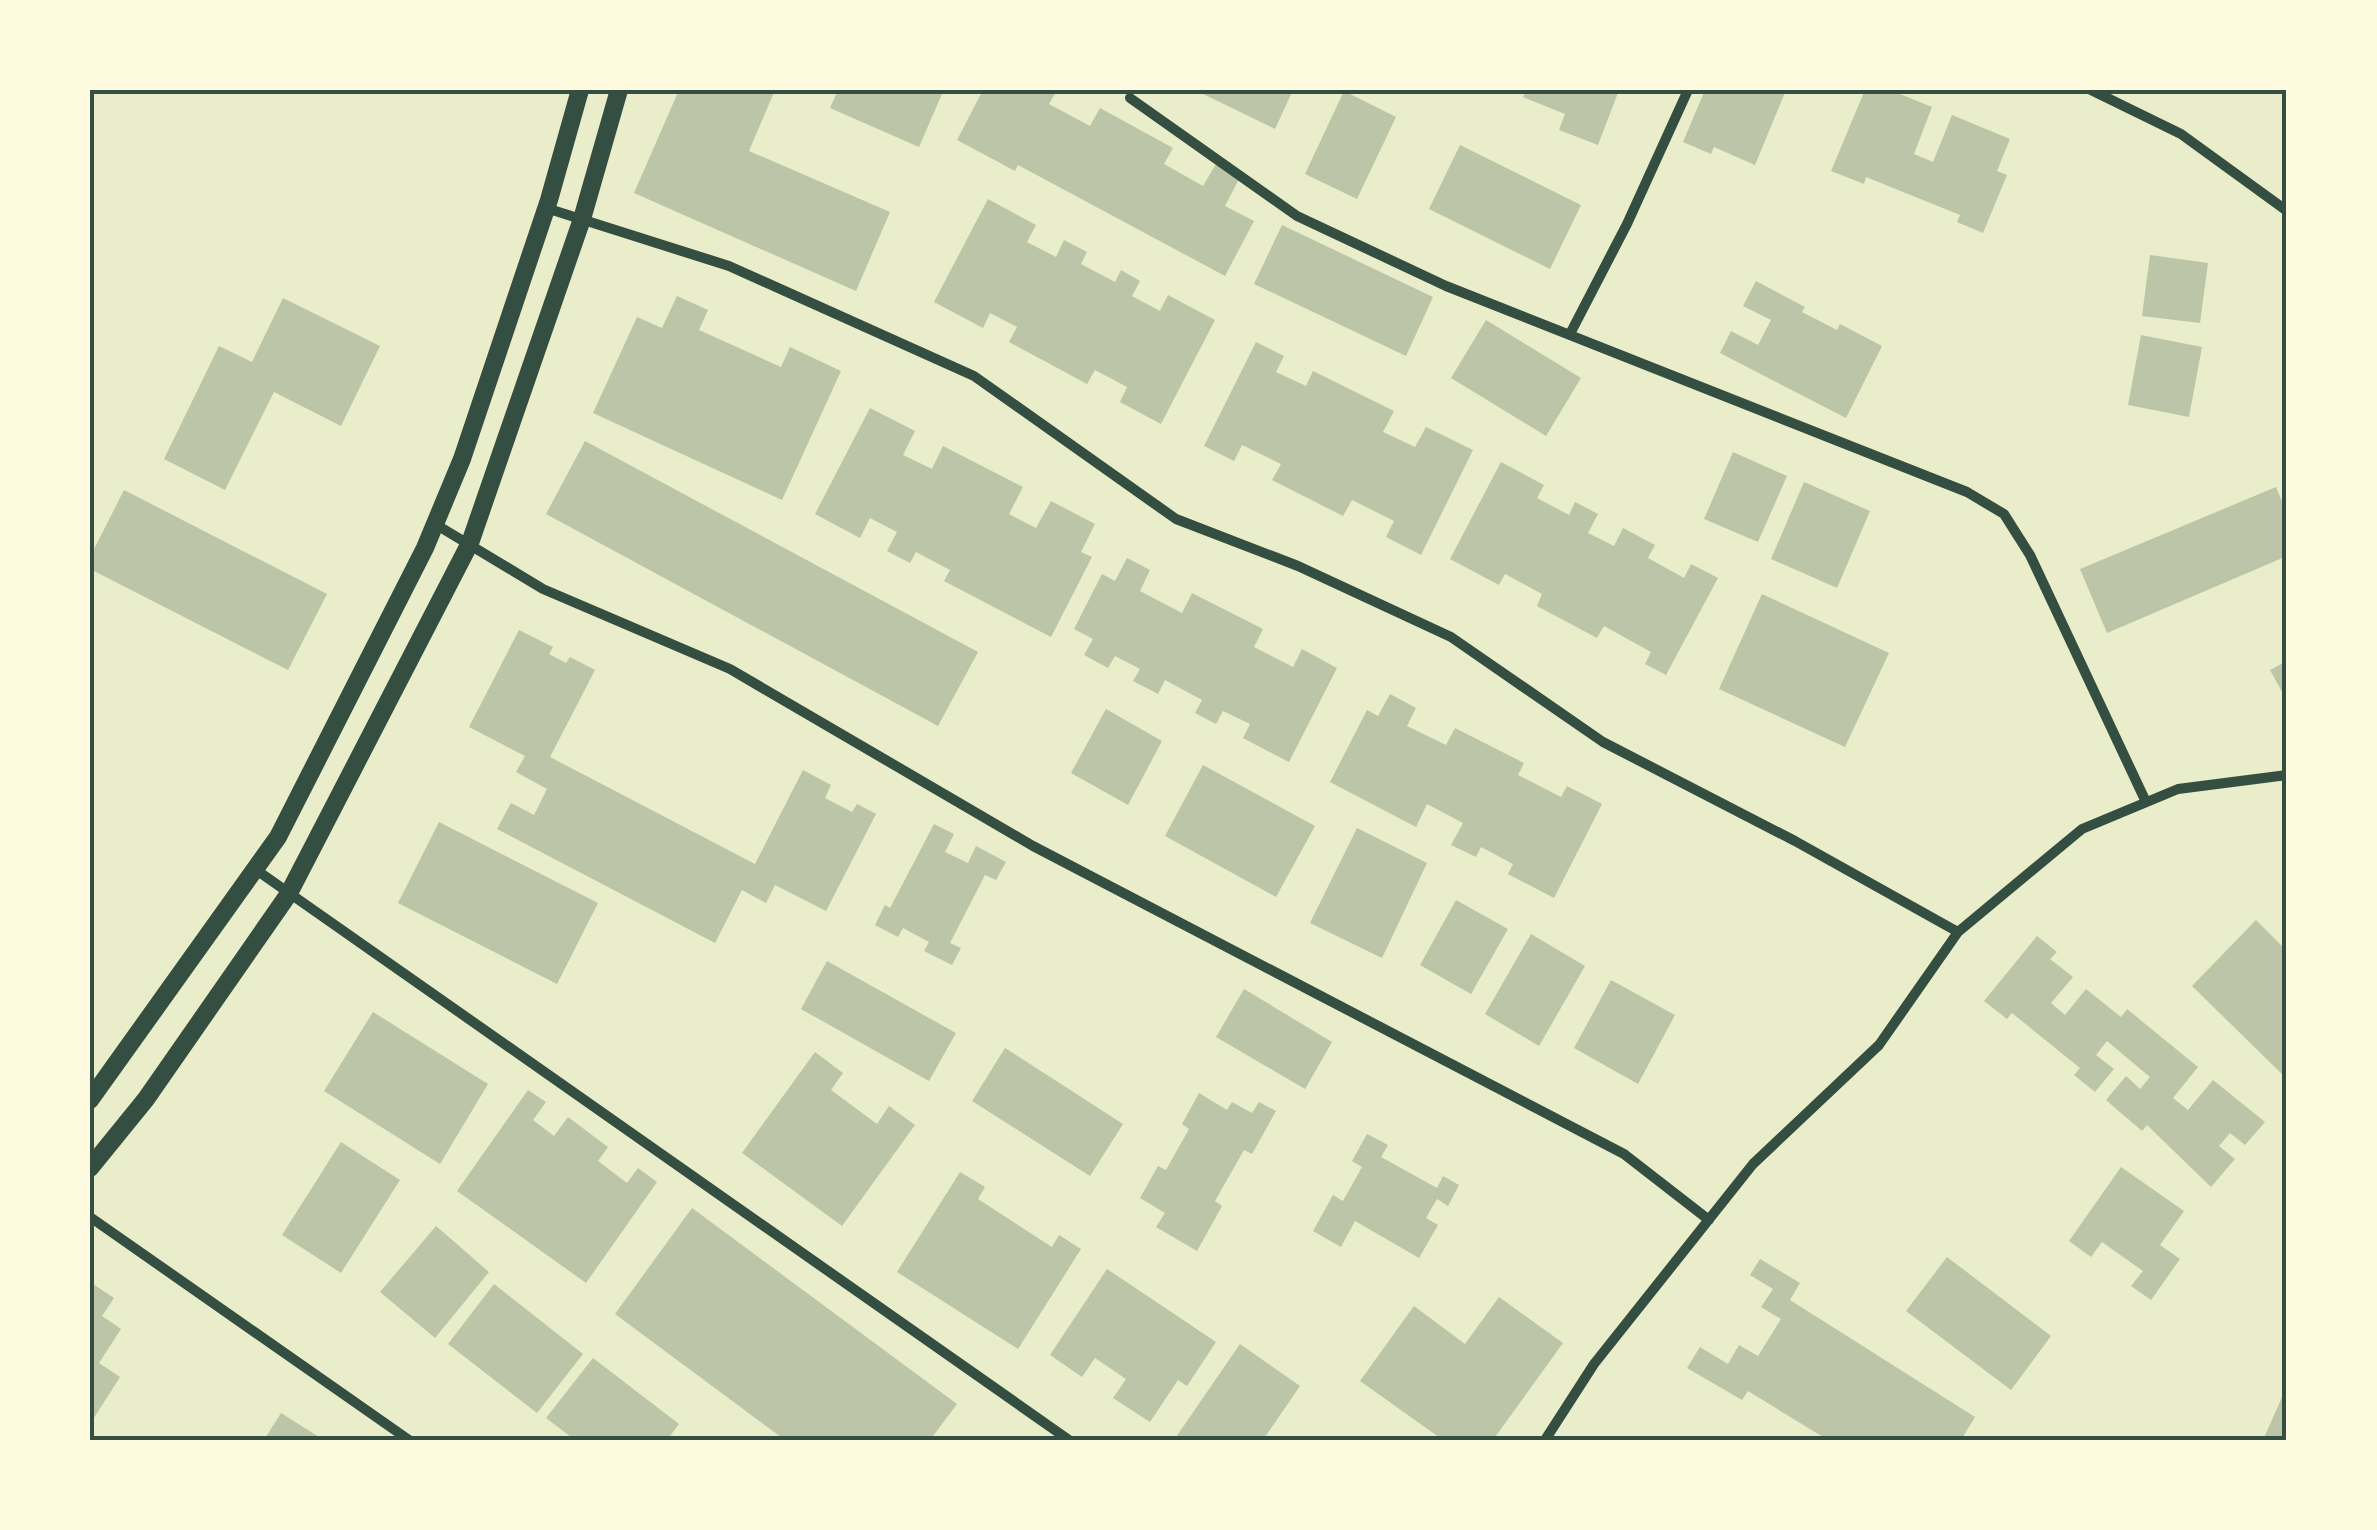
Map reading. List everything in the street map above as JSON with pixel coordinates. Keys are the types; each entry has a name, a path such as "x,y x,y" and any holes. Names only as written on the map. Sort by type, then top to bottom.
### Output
{"street":[{"path":"90,1100 278,837 343,712 462,459 546,208 580,90"},
{"path":"90,1168 146,1098 288,895 470,543 582,219 620,90"},
{"path":"1571,332 1628,224 1688,90"},
{"path":"2092,90 2181,134 2287,211"},
{"path":"1130,98 1297,216 1446,286 1571,332 1870,456 1968,492 2004,514 2030,555 2146,802"},
{"path":"546,208 729,266 974,376 1176,519 1298,566 1451,637 1603,742 1795,841 1958,932"},
{"path":"434,524 544,589 730,669 1033,846 1624,1154 1709,1220"},
{"path":"1545,1440 1594,1364 1753,1164 1879,1045 1958,932 2082,830 2178,789 2287,775"},
{"path":"255,870 1069,1440"},
{"path":"90,1216 409,1440"}],"building":[{"path":"679,90 775,90 749,151 890,212 856,291 634,193"},
{"path":"838,90 935,90 942,94 919,147 830,108"},
{"path":"983,90 1057,90 1049,104 1090,126 1100,108 1173,148 1164,164 1203,186 1216,164 1240,177 1225,206 1254,221 1225,276 1018,165 1015,171 957,140"},
{"path":"1195,90 1293,90 1275,129"},
{"path":"1526,90 1619,90 1598,145 1559,130 1565,114 1523,97"},
{"path":"1705,90 1786,90 1755,165 1714,147 1711,154 1683,142"},
{"path":"1865,90 1890,90 1932,107 1914,154 1933,162 1952,115 2010,139 1997,171 2007,175 1983,233 1957,222 1960,215 1866,177 1864,184 1831,171"},
{"path":"1344,91 1396,117 1357,199 1305,174"},
{"path":"1460,145 1581,205 1550,269 1429,209"},
{"path":"988,199 1036,225 1027,242 1056,257 1064,240 1087,252 1081,264 1115,282 1121,270 1140,281 1132,296 1160,311 1168,295 1215,320 1161,424 1120,402 1127,387 1095,370 1087,384 1009,342 1017,327 990,313 983,328 934,302"},
{"path":"1282,225 1433,297 1406,356 1254,284"},
{"path":"2150,255 2208,263 2200,323 2142,316"},
{"path":"1756,281 1805,307 1802,312 1837,330 1840,324 1882,346 1846,418 1720,353 1731,331 1758,345 1771,320 1743,306"},
{"path":"677,296 708,310 699,330 781,367 790,347 841,371 782,500 593,413 637,317 662,328"},
{"path":"283,298 380,346 341,426 274,392 225,490 164,459 219,346 252,362"},
{"path":"1486,320 1581,378 1546,436 1451,378"},
{"path":"2141,335 2202,347 2189,417 2128,405"},
{"path":"1256,342 1284,356 1276,372 1306,386 1313,371 1394,411 1383,432 1415,447 1426,427 1473,450 1421,555 1386,537 1394,521 1352,500 1343,516 1272,480 1281,464 1242,445 1234,461 1204,446"},
{"path":"870,408 915,431 903,455 932,469 943,446 1023,487 1009,514 1036,528 1051,501 1095,524 1081,552 1092,557 1051,637 944,581 950,570 916,552 910,563 887,551 897,532 870,518 860,538 815,514"},
{"path":"585,441 978,652 938,726 546,514"},
{"path":"1733,452 1787,476 1758,542 1704,519"},
{"path":"1501,462 1544,485 1537,498 1569,515 1575,502 1598,514 1588,533 1614,546 1623,528 1655,545 1648,558 1684,578 1691,564 1718,578 1666,675 1645,664 1651,652 1604,626 1597,638 1537,606 1542,594 1505,574 1499,585 1450,559"},
{"path":"1804,482 1870,511 1837,588 1771,559"},
{"path":"2276,487 2287,513 2287,556 2107,633 2080,569"},
{"path":"124,490 327,594 288,670 90,569 90,557"},
{"path":"1127,558 1150,570 1140,591 1182,613 1192,593 1263,629 1254,647 1293,667 1302,649 1337,668 1289,762 1243,738 1250,724 1223,711 1216,724 1195,713 1202,700 1165,680 1158,694 1133,681 1140,669 1115,656 1108,668 1084,655 1093,639 1074,629 1102,574 1115,581"},
{"path":"1762,594 1889,653 1845,747 1719,689"},
{"path":"519,630 553,647 549,654 566,663 570,657 595,670 550,757 755,864 803,770 831,785 825,798 852,812 857,804 876,814 826,911 775,885 766,903 742,890 715,943 497,829 511,803 534,815 547,789 516,772 525,756 469,727"},
{"path":"2287,661 2287,701 2270,670"},
{"path":"1390,694 1416,708 1407,726 1446,745 1455,728 1524,763 1518,775 1561,797 1567,786 1602,804 1554,898 1508,874 1513,864 1481,847 1476,857 1451,845 1463,823 1427,804 1416,827 1330,782 1367,710 1378,716"},
{"path":"1106,709 1162,741 1128,805 1071,773"},
{"path":"1203,765 1315,826 1276,897 1165,836"},
{"path":"439,822 598,903 557,984 398,903"},
{"path":"934,824 954,834 945,852 968,863 976,846 1006,862 996,880 985,875 950,943 961,948 952,965 924,951 929,942 903,928 898,937 875,925 885,905 890,908"},
{"path":"1357,828 1427,863 1382,958 1310,923"},
{"path":"1456,900 1508,929 1471,994 1420,965"},
{"path":"2256,920 2287,951 2287,1079 2192,986"},
{"path":"1531,934 1585,966 1539,1046 1485,1014"},
{"path":"2037,936 2057,952 2050,959 2073,977 2051,1003 2065,1015 2086,989 2121,1017 2127,1009 2198,1067 2173,1098 2188,1110 2213,1080 2265,1122 2245,1145 2230,1133 2219,1146 2235,1159 2211,1187 2147,1125 2142,1131 2106,1100 2126,1076 2140,1089 2150,1077 2107,1041 2096,1055 2114,1069 2095,1092 2074,1075 2080,1068 2012,1013 2007,1019 1984,1001"},
{"path":"827,961 956,1033 929,1081 801,1009"},
{"path":"1611,980 1675,1015 1638,1084 1574,1048"},
{"path":"1244,989 1332,1042 1305,1089 1216,1037"},
{"path":"373,1012 488,1084 440,1164 324,1091"},
{"path":"1005,1048 1123,1124 1090,1176 972,1101"},
{"path":"815,1052 843,1073 831,1090 877,1124 889,1106 915,1125 842,1226 742,1153"},
{"path":"528,1090 546,1102 533,1120 554,1136 568,1117 608,1147 598,1161 627,1183 638,1168 657,1182 586,1283 457,1191"},
{"path":"1199,1093 1227,1110 1232,1102 1252,1113 1259,1102 1276,1111 1252,1154 1244,1150 1215,1201 1222,1206 1197,1251 1156,1227 1165,1213 1140,1198 1158,1166 1166,1170 1189,1129 1182,1124"},
{"path":"1367,1134 1388,1145 1381,1157 1437,1188 1443,1176 1459,1185 1448,1206 1437,1199 1426,1218 1438,1225 1419,1258 1355,1221 1341,1247 1313,1231 1333,1195 1343,1201 1362,1167 1352,1161"},
{"path":"341,1142 400,1180 341,1273 282,1235"},
{"path":"2121,1167 2184,1211 2160,1245 2180,1259 2151,1300 2131,1286 2143,1271 2102,1242 2091,1257 2069,1241"},
{"path":"960,1172 985,1187 978,1199 1052,1247 1059,1235 1081,1249 1018,1349 897,1272"},
{"path":"692,1208 957,1404 930,1440 785,1440 615,1314"},
{"path":"436,1226 489,1272 435,1338 380,1292"},
{"path":"1947,1257 2051,1336 2011,1390 1906,1311"},
{"path":"1760,1259 1800,1283 1790,1300 1975,1417 1961,1440 1828,1440 1748,1391 1742,1400 1687,1368 1700,1347 1728,1364 1739,1345 1758,1356 1781,1319 1761,1307 1773,1289 1750,1275"},
{"path":"1107,1269 1216,1342 1187,1386 1178,1380 1150,1422 1113,1398 1126,1379 1095,1358 1082,1377 1050,1355"},
{"path":"90,1282 114,1298 102,1316 121,1329 99,1363 120,1377 90,1424"},
{"path":"494,1284 583,1354 537,1413 448,1344"},
{"path":"1499,1297 1563,1343 1493,1440 1443,1440 1360,1381 1414,1306 1465,1344"},
{"path":"1240,1344 1300,1386 1263,1440 1174,1440"},
{"path":"593,1358 679,1424 667,1440 575,1440 546,1418"},
{"path":"2287,1386 2287,1440 2263,1440"},
{"path":"281,1413 319,1437 317,1440 264,1440"}]}
